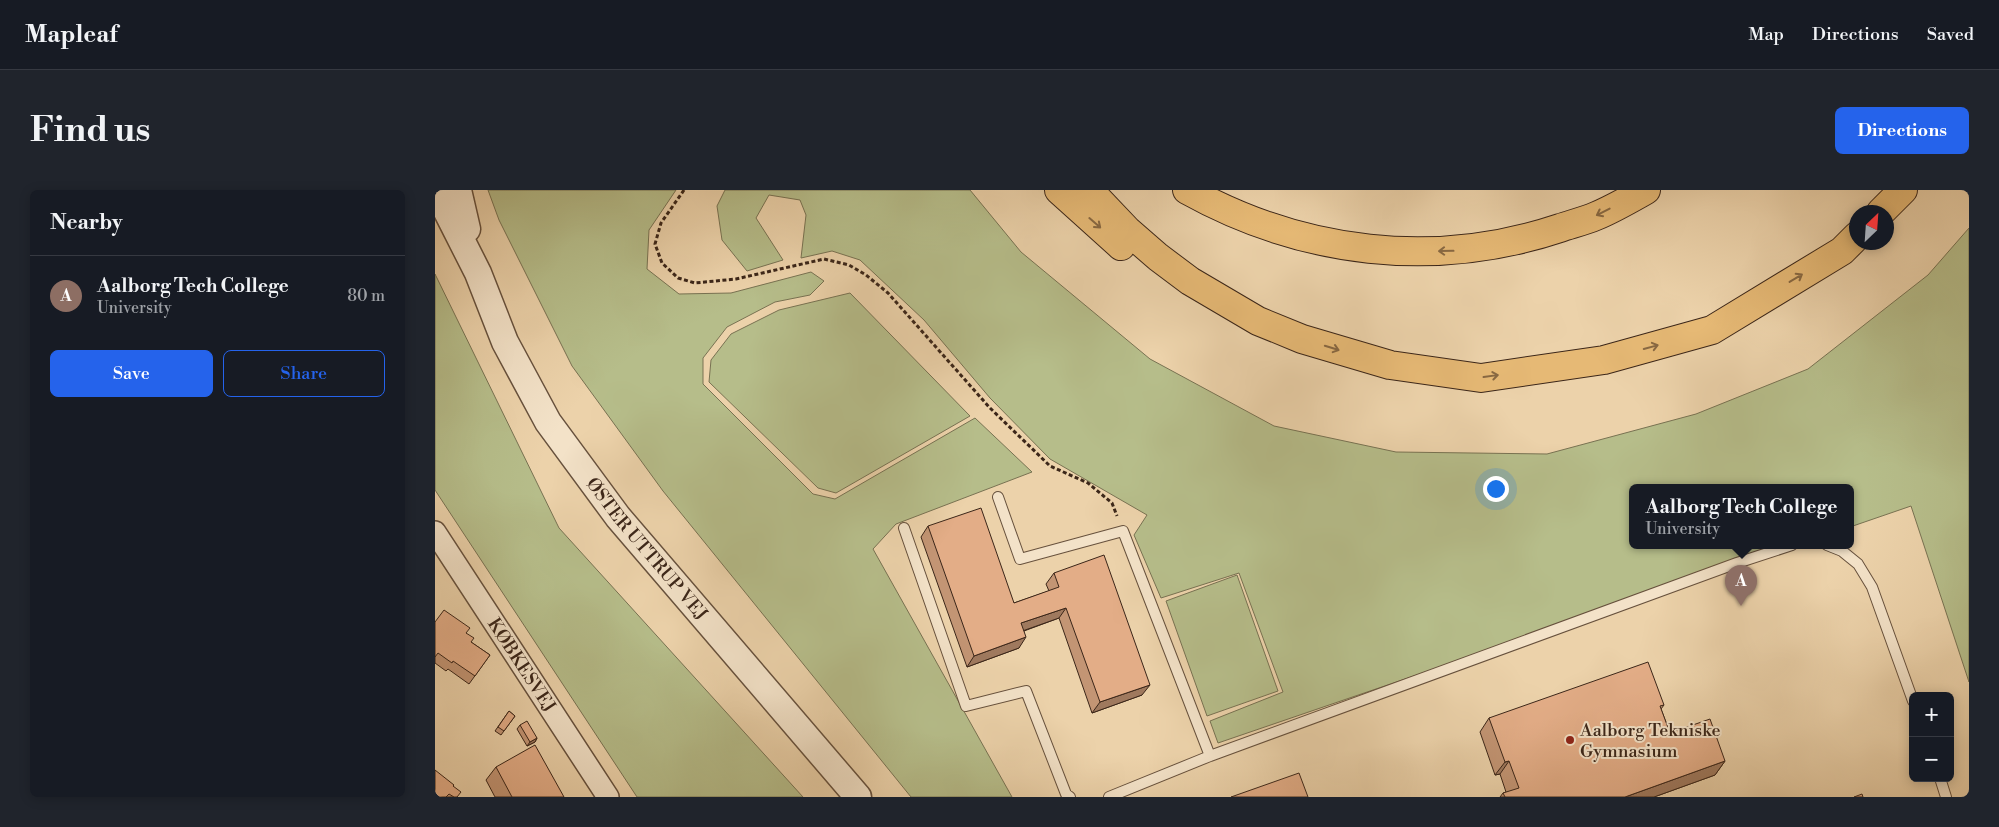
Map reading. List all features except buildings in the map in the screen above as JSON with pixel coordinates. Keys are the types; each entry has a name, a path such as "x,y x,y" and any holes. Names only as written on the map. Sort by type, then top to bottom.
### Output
{"highway":[{"path":"1059,190 1133,256 1188,294 1247,323 1390,365 1481,378 1604,360 1712,330 1842,251 1849,244"},
{"path":"1089,190 1127,230 1190,281 1258,321 1303,339"},
{"path":"1187,190 1214,205 1259,225 1307,239 1380,251 1453,251 1526,240 1596,216 1646,190"},
{"path":"1220,190 1307,239"},
{"path":"1888,205 1903,190"}],"street":[{"name":"ØSTER UTTRUP VEJ","path":"436,190 478,273 505,342 548,422 618,517 858,797"},
{"name":"ØSTER UTTRUP VEJ","path":"458,190 478,273"},
{"name":"KØBKESVEJ","path":"435,532 608,797"}],"lane":[{"path":"999,497 1020,559 1123,531 1210,756"},
{"path":"904,528 966,706 1026,691 1066,794 1070,797"},
{"path":"1109,797 1210,756 1780,549"},
{"path":"1837,549 1858,564 1872,587 1910,692"},
{"path":"1941,782 1946,797"}],"path":[{"path":"685,190 661,223 655,244 661,263 678,278 695,283 736,280 824,259 849,265 889,293 990,408 1050,466 1088,484 1112,503 1123,531"}],"green space":[{"path":"488,190 676,190 649,230 647,269 679,294 731,293 811,272 824,281 810,295 775,302 727,327 703,358 703,384 813,494 835,499 975,418 1032,472 896,524 873,549 1012,797 911,797 663,491 572,366 499,220"},
{"path":"725,190 970,190 1021,252 1150,359 1274,426 1396,452 1547,454 1696,414 1808,369 1928,275 1969,228 1969,682 1911,506 1854,526 1854,484 1629,484 1629,549 1785,549 1218,743 1210,721 1283,692 1239,573 1161,598 1134,535 1147,515 1050,459 990,398 924,320 860,260 832,251 801,258 806,215 800,200 769,195 756,218 783,260 747,271 722,240 717,206"},
{"path":"435,274 559,528 803,797 637,797 435,490"},
{"path":"850,293 970,416 836,493 818,488 709,382 711,360 731,334 779,310"},
{"path":"1237,575 1278,691 1207,716 1166,601"}],"place":[{"name":"Aalborg Tech College","path":"1741,606"},
{"name":"Aalborg Tekniske Gymnasium","path":"1570,740"}]}
